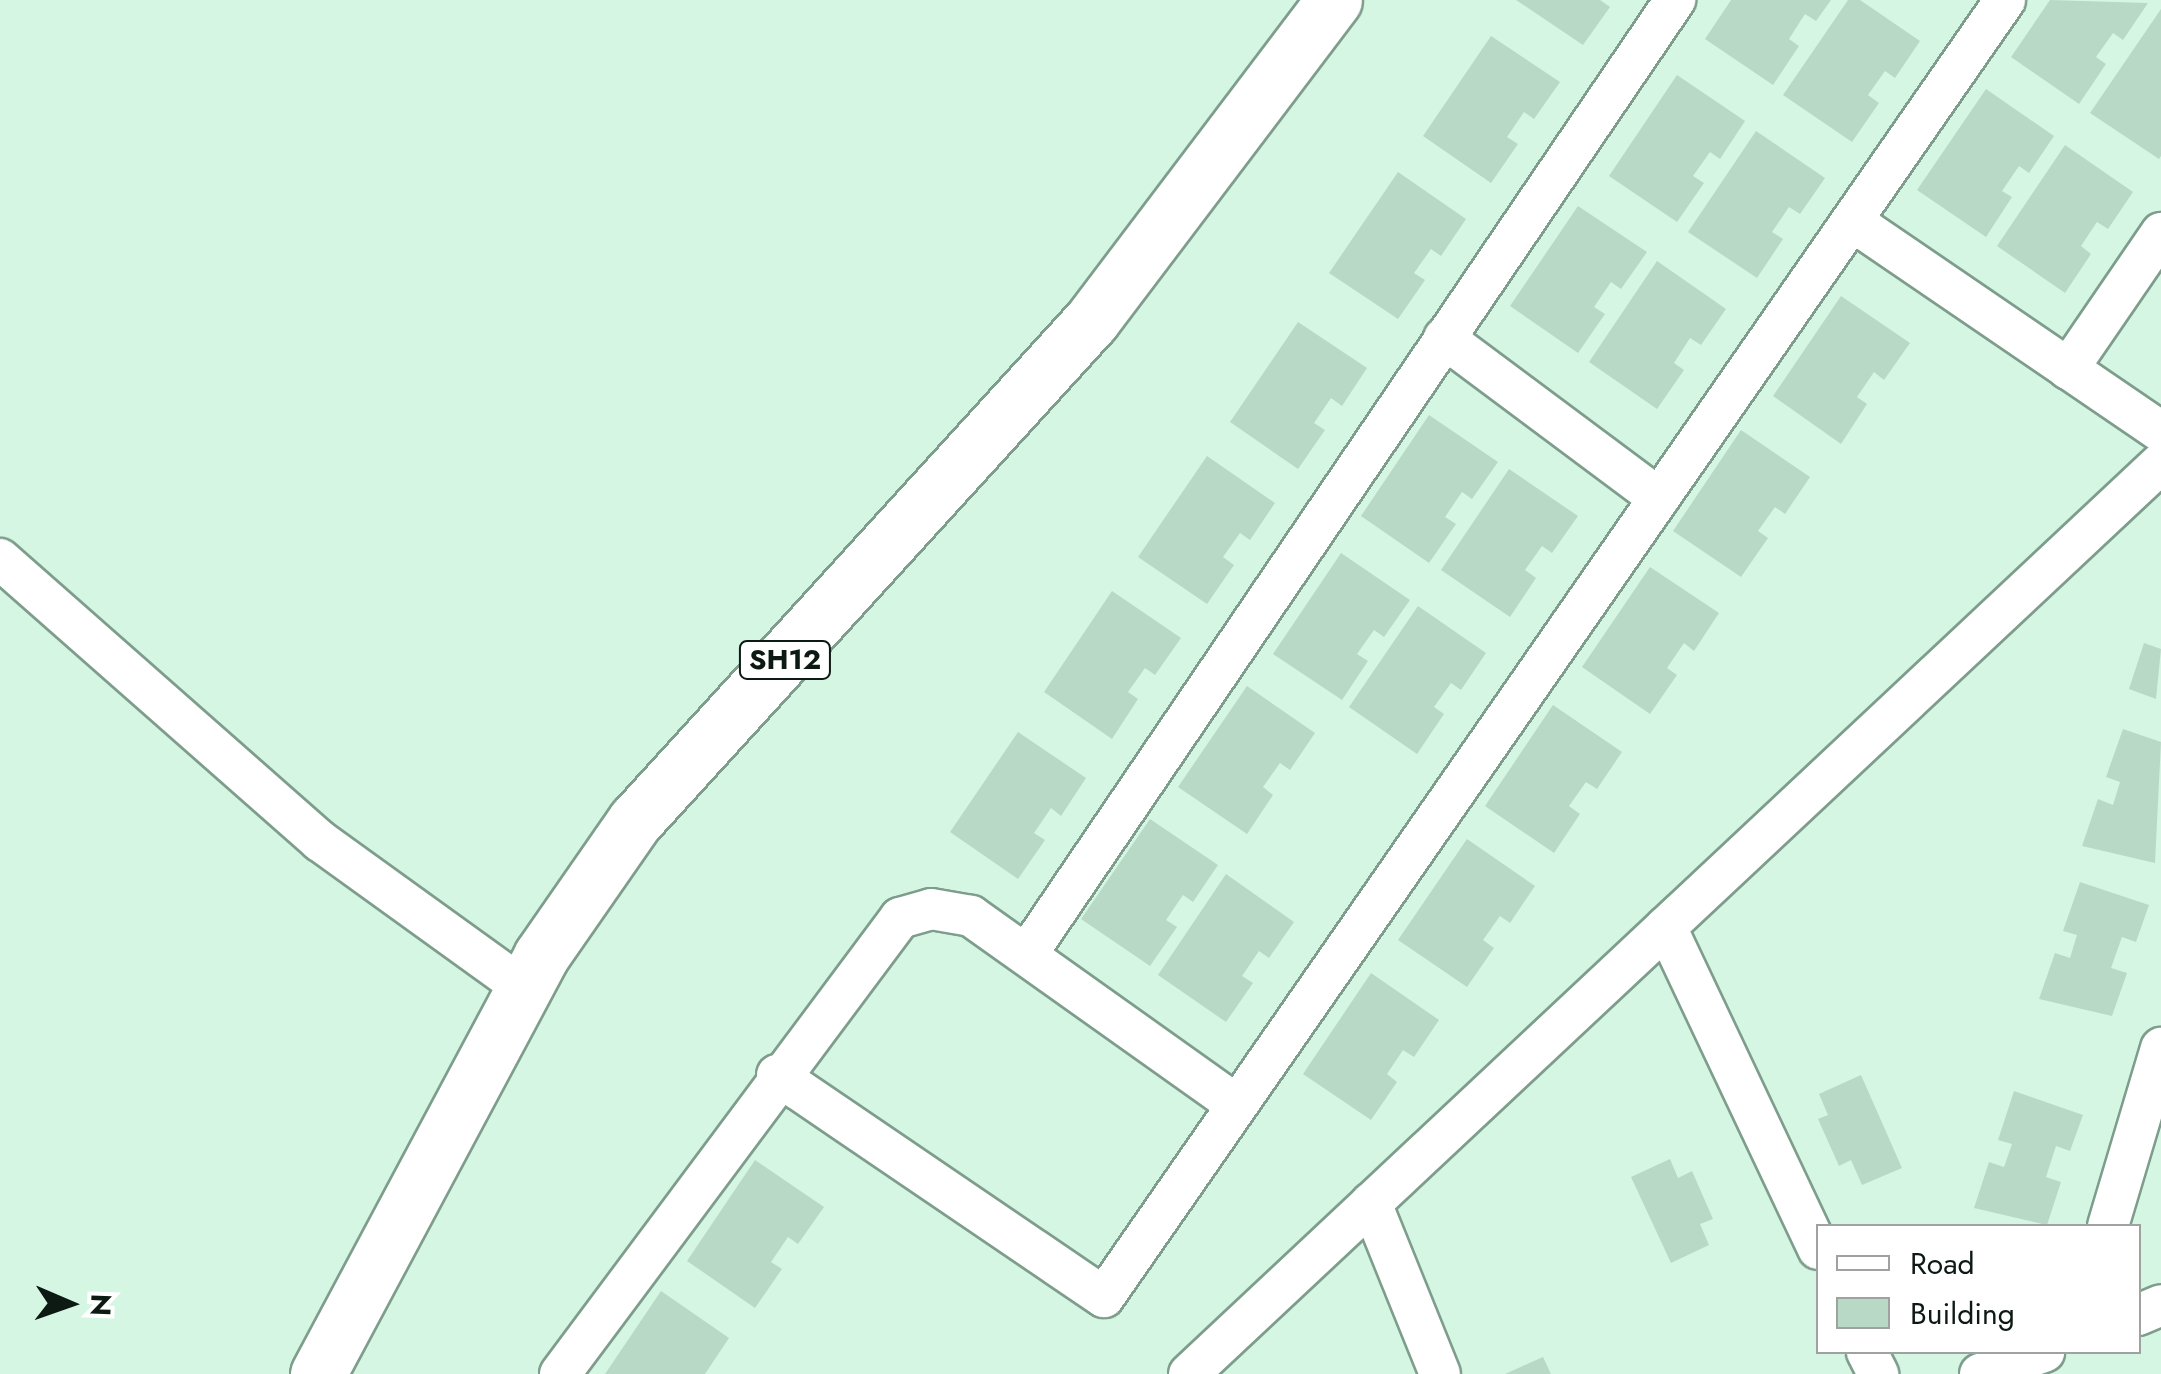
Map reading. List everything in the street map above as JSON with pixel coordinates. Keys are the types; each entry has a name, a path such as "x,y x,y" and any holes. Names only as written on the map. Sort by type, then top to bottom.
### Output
{"main road":[{"name":"SH12","path":"318,1374 524,988 635,820 1092,320 1334,0"}],"street":[{"path":"1028,952 1675,0"},
{"path":"776,1075 1104,1297 2005,0"},
{"path":"1852,221 2161,432"},
{"path":"2068,369 2161,233"},
{"path":"1444,338 1659,498"},
{"path":"1189,1374 2161,464"},
{"path":"0,560 320,841 524,988"},
{"path":"560,1374 776,1075 900,918 932,909 971,916 1028,952 1238,1105"},
{"path":"1666,927 1816,1245"},
{"path":"2109,1224 2161,1048"},
{"path":"1371,1203 1440,1374"},
{"path":"1980,1374 2038,1354"}],"building":[{"path":"1516,0 1600,0 1610,7 1583,45"},
{"path":"1731,0 1831,0 1816,21 1805,14 1789,39 1799,46 1773,85 1705,39"},
{"path":"1848,0 1860,0 1920,41 1895,78 1885,71 1868,95 1879,103 1852,142 1783,95"},
{"path":"2050,0 2148,3 2123,40 2113,33 2096,57 2106,64 2079,104 2011,57"},
{"path":"2161,9 2161,156 2159,159 2090,113"},
{"path":"1491,36 1560,82 1534,119 1524,112 1507,137 1518,144 1491,183 1423,136"},
{"path":"1677,75 1745,121 1720,159 1710,152 1693,176 1704,183 1677,222 1609,176"},
{"path":"1986,89 2054,136 2029,173 2019,166 2002,191 2012,197 1986,237 1917,190"},
{"path":"1756,131 1825,178 1800,214 1789,207 1772,232 1783,239 1757,278 1688,232"},
{"path":"2065,145 2133,192 2108,229 2097,222 2081,246 2091,254 2065,293 1997,246"},
{"path":"1398,172 1466,219 1441,256 1431,249 1414,273 1425,280 1398,319 1329,273"},
{"path":"1578,206 1647,252 1621,289 1611,282 1594,307 1605,314 1578,353 1510,306"},
{"path":"1657,261 1726,309 1701,345 1690,338 1674,363 1684,370 1657,409 1589,362"},
{"path":"1841,296 1910,343 1884,380 1874,372 1857,397 1867,404 1841,444 1773,396"},
{"path":"1298,322 1367,368 1342,406 1331,398 1314,423 1325,430 1298,469 1230,422"},
{"path":"1429,415 1498,462 1472,499 1462,492 1445,517 1456,524 1429,563 1361,516"},
{"path":"1741,430 1810,477 1785,514 1775,507 1758,531 1768,538 1741,577 1673,531"},
{"path":"1207,456 1275,503 1250,540 1240,533 1223,557 1234,565 1207,604 1138,557"},
{"path":"1509,469 1578,516 1552,553 1542,546 1525,570 1536,578 1510,617 1441,570"},
{"path":"1341,553 1410,600 1384,637 1374,630 1357,654 1368,661 1342,700 1273,654"},
{"path":"1650,567 1719,613 1694,651 1684,643 1667,668 1677,675 1650,714 1582,667"},
{"path":"1112,591 1181,638 1155,675 1145,668 1128,692 1138,699 1112,739 1044,692"},
{"path":"1418,606 1486,653 1461,690 1451,683 1434,707 1444,714 1417,754 1349,707"},
{"path":"2144,643 2161,649 2156,699 2129,689"},
{"path":"1247,686 1315,733 1290,770 1280,763 1263,787 1273,795 1247,834 1178,787"},
{"path":"1553,705 1622,752 1597,789 1586,782 1569,806 1580,814 1554,853 1485,806"},
{"path":"2123,729 2161,742 2155,863 2082,846 2098,799 2113,805 2120,782 2106,777"},
{"path":"1018,732 1086,778 1061,816 1051,808 1034,833 1045,840 1018,879 950,832"},
{"path":"1150,819 1218,865 1193,902 1183,895 1166,920 1177,927 1150,966 1081,919"},
{"path":"1467,839 1535,886 1510,923 1500,916 1483,940 1494,948 1467,987 1398,940"},
{"path":"1226,874 1294,922 1269,958 1259,951 1242,976 1253,983 1226,1022 1158,975"},
{"path":"2080,882 2149,905 2136,942 2122,937 2111,968 2127,973 2112,1016 2039,999 2055,953 2070,958 2077,935 2063,931"},
{"path":"1371,973 1439,1020 1414,1057 1403,1050 1387,1074 1397,1082 1371,1120 1303,1074"},
{"path":"1861,1075 1902,1168 1862,1185 1851,1160 1839,1166 1818,1119 1828,1115 1819,1094"},
{"path":"2014,1091 2083,1115 2070,1151 2056,1146 2046,1177 2061,1182 2047,1224 1974,1208 1989,1162 2004,1167 2012,1144 1998,1140"},
{"path":"1670,1159 1678,1178 1692,1171 1713,1219 1700,1224 1709,1245 1671,1263 1631,1177"},
{"path":"755,1160 824,1207 798,1244 788,1237 771,1262 782,1269 755,1308 687,1261"},
{"path":"661,1291 729,1338 705,1374 605,1374"},
{"path":"1543,1357 1551,1374 1505,1374"}]}
